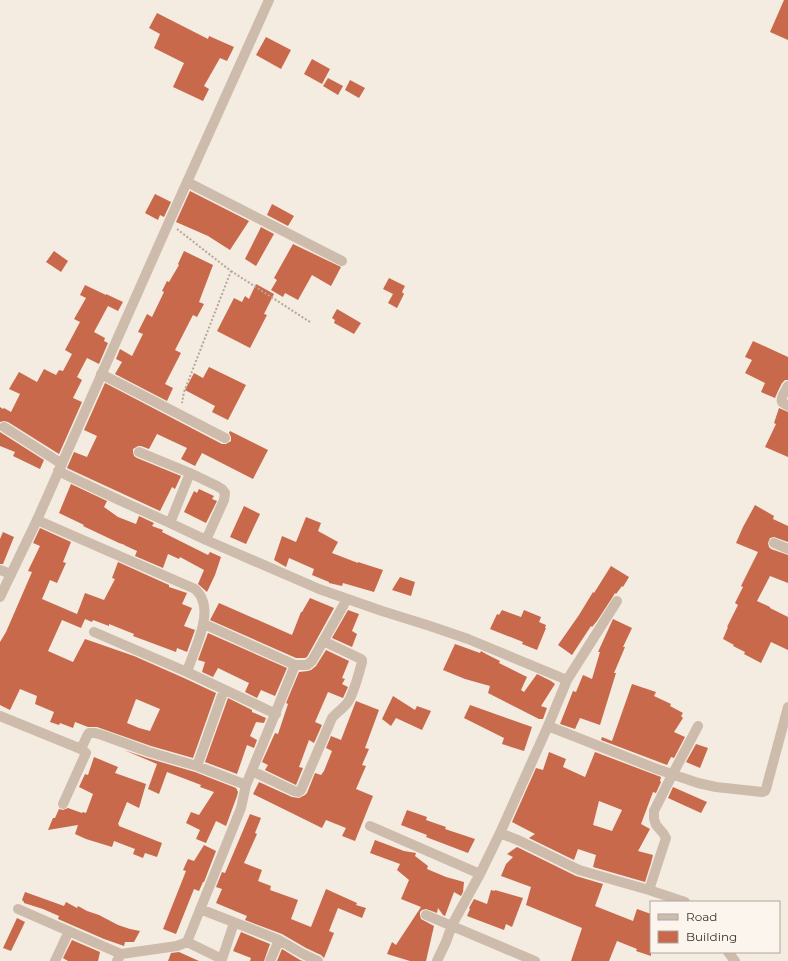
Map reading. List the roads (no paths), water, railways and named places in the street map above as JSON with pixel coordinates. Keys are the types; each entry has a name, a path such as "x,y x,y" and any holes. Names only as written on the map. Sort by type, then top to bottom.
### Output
{"street":[{"path":"0,597 37,520 168,222 269,0"},
{"path":"187,182 342,261"},
{"path":"101,374 225,438"},
{"path":"788,386 782,397 782,403 788,406"},
{"path":"4,427 60,467 119,500 206,540 347,600 468,639 567,680"},
{"path":"139,452 190,473 222,489 225,493 224,500 206,540"},
{"path":"170,523 190,473"},
{"path":"37,520 195,589 203,600 204,624 187,672"},
{"path":"774,543 788,548"},
{"path":"0,570 11,574"},
{"path":"204,624 295,665 307,665 312,661 347,600"},
{"path":"437,961 452,925 480,874 500,833 567,680 617,601"},
{"path":"94,632 187,672 276,714"},
{"path":"252,771 294,791 298,792 301,790 332,718 349,701 362,662 361,659 323,641"},
{"path":"18,909 68,931 119,957 177,946 187,942 241,808 246,785 295,665"},
{"path":"197,766 224,690"},
{"path":"548,726 698,783 716,787 765,792 788,707"},
{"path":"0,716 80,749 86,753 63,804"},
{"path":"649,890 666,838 656,825 654,811 698,726"},
{"path":"80,749 87,736 90,733 95,733 149,752 197,766 246,785"},
{"path":"370,826 480,874"},
{"path":"500,833 520,841 579,870 682,901"},
{"path":"200,909 279,940 318,961"},
{"path":"426,914 535,961"},
{"path":"187,942 224,960 234,923"},
{"path":"55,961 68,931"},
{"path":"270,961 279,940"},
{"path":"729,953 735,961"}]}
